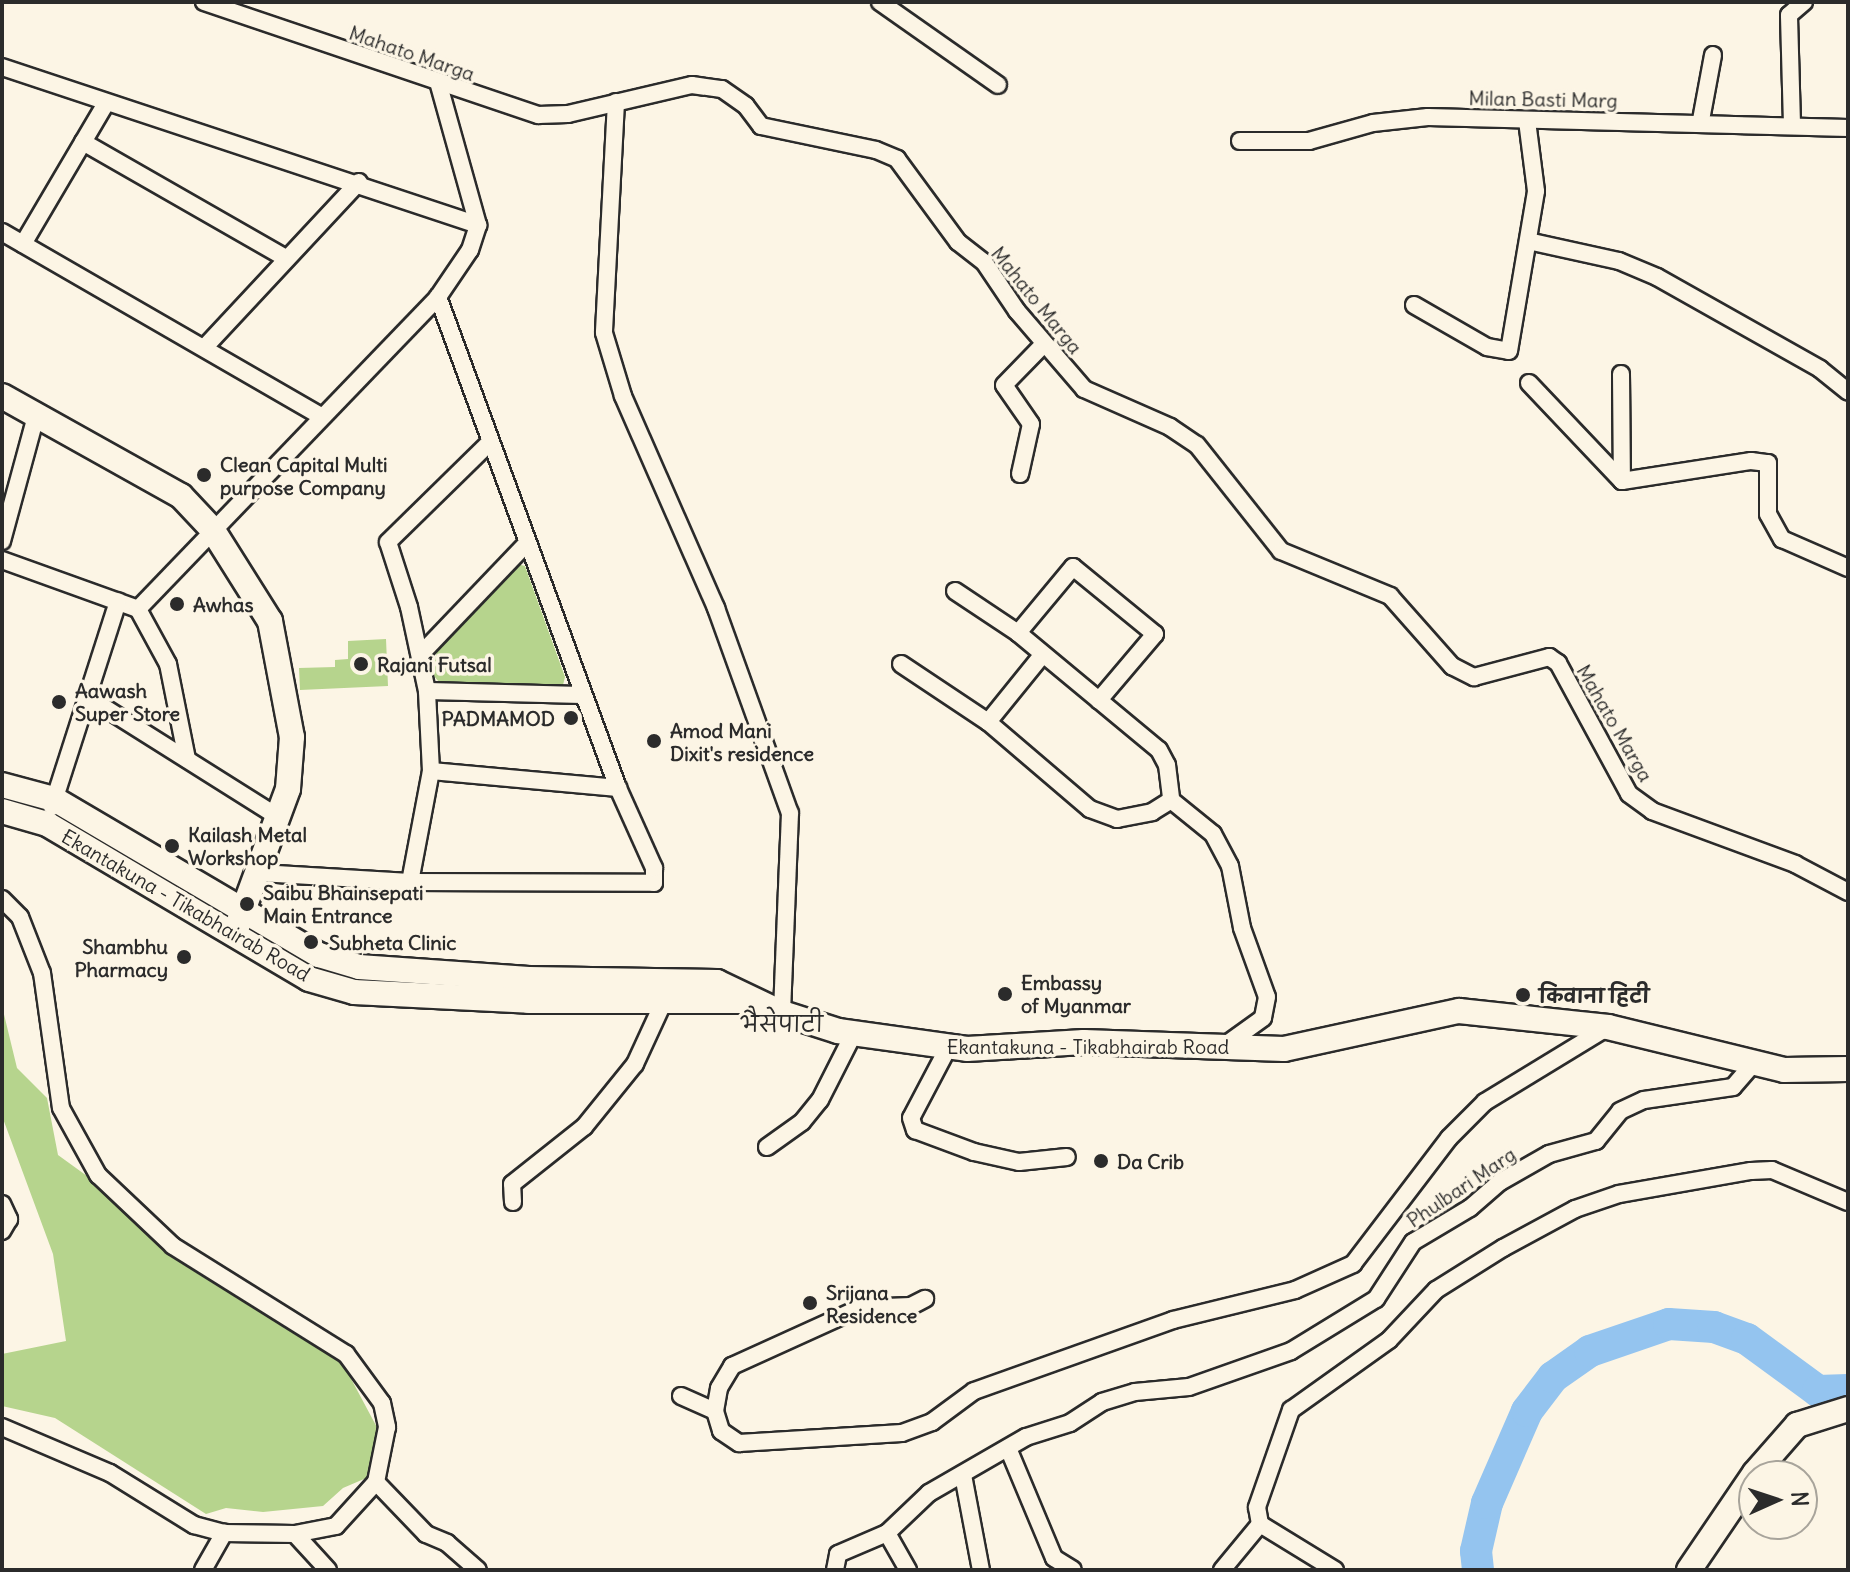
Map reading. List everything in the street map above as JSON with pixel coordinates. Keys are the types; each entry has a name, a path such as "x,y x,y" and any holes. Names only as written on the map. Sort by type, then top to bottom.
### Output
{"main road":[{"path":"2,396 181,496 212,529 270,621 284,673 292,737 280,818 233,937"},
{"name":"Ekantakuna - Tikabhairab Road","path":"2,785 54,799 319,955 359,967 529,990 664,1001 755,1001"},
{"name":"Ekantakuna - Tikabhairab Road","path":"2,811 47,824 233,937 309,979 354,992 529,990 717,982 782,1013 854,1033 949,1046 1084,1042 1284,1049 1459,1011 1608,1027 1784,1070 1848,1069"},
{"path":"1689,1570 1755,1473 1797,1425 1848,1409"}],"street":[{"name":"Mahato Marga","path":"204,2 439,85 538,115 568,114 692,85 722,89 746,106 761,126 876,150 897,159 958,242 984,262 1044,344 1084,389 1170,427 1197,445 1281,551 1390,596 1452,666 1474,677 1537,657 1558,663 1629,794 1652,811 1795,864 1848,892"},
{"path":"880,2 998,85"},
{"path":"1792,124 1789,15 1804,2"},
{"path":"1701,120 1713,55"},
{"path":"2,67 359,182 478,225"},
{"path":"138,609 438,297 470,250 478,225 439,85"},
{"path":"616,102 604,333 623,396 743,677 790,813 782,1013"},
{"path":"23,244 106,103"},
{"name":"Milan Basti Marg","path":"1240,141 1309,141 1373,123 1428,117 1527,121 1701,120 1848,128"},
{"path":"1414,305 1487,347 1509,351 1518,277 1528,241 1536,191 1527,121"},
{"path":"83,142 284,257"},
{"path":"204,348 284,257 359,182"},
{"path":"2,232 321,416"},
{"path":"1528,241 1619,261 1657,277 1820,369 1848,392"},
{"path":"260,873 410,882 654,883 654,868 618,788 438,297"},
{"path":"1020,474 1031,424 1004,385 1044,344"},
{"path":"1621,374 1622,481"},
{"path":"1529,383 1622,481"},
{"path":"2,541 36,416"},
{"path":"410,882 431,771 427,691 421,654 388,542 489,443"},
{"path":"1622,481 1762,461 1768,463 1768,514 1782,539 1848,568"},
{"path":"421,654 526,544"},
{"path":"2,560 138,609 168,664 187,759"},
{"path":"1018,633 1073,567 1155,634 1099,700"},
{"path":"955,591 1018,633 1159,750 1167,765 1171,800 1213,834 1230,866 1242,928 1267,997 1263,1018 1224,1046"},
{"path":"47,824 118,601"},
{"path":"988,722 1043,654"},
{"path":"901,664 988,722 1090,809 1117,819 1152,812 1171,800"},
{"path":"427,691 583,695"},
{"path":"86,696 280,818"},
{"path":"431,771 618,788"},
{"path":"2,899 20,917 42,973 61,1108 98,1175 173,1246 346,1354 382,1403 387,1427 376,1482 336,1526 295,1534 224,1533 194,1525 110,1473 2,1427"},
{"path":"513,1202 512,1184 584,1127 635,1064 664,1001"},
{"path":"925,1299 911,1306 860,1308 732,1366 719,1388 715,1411 721,1431 739,1443 902,1433 932,1422 974,1391 1173,1320 1295,1290 1353,1264 1449,1138 1485,1102 1608,1027"},
{"path":"767,1147 802,1122 820,1100 854,1033"},
{"path":"949,1046 911,1118 915,1130 974,1152 1019,1162 1067,1157"},
{"name":"Phulbari Marg","path":"835,1570 838,1554 887,1533 929,1493 1008,1448 1070,1423 1102,1402 1135,1392 1189,1387 1291,1351 1376,1299 1413,1242 1470,1208 1500,1182 1549,1154 1596,1141 1620,1111 1644,1100 1733,1087 1755,1062"},
{"path":"1335,1570 1260,1524 1257,1507 1291,1410 1389,1340 1436,1290 1515,1241 1575,1209 1619,1194 1772,1170 1848,1202"},
{"path":"2,1204 9,1219 2,1231"},
{"path":"681,1396 715,1411"},
{"path":"1008,1448 1054,1558 1073,1570"},
{"path":"963,1475 981,1570"},
{"path":"376,1482 426,1534 447,1543 478,1570"},
{"path":"1222,1570 1260,1524"},
{"path":"203,1570 224,1533"},
{"path":"887,1533 908,1570"},
{"path":"295,1534 328,1570"}],"green space":[{"path":"517,564 525,566 565,677 563,685 441,684 432,674 438,647"},
{"name":"Rajani Futsal","path":"386,639 388,686 300,690 299,668 335,667 335,660 348,659 348,641"},
{"path":"2,1006 17,1068 47,1098 58,1155 341,1360 380,1433 371,1476 343,1488 323,1506 263,1512 226,1508 206,1514 55,1418 2,1406 2,1354 66,1341 53,1254 2,1116"}],"waterway":[{"path":"1478,1570 1476,1551 1487,1503 1527,1411 1553,1377 1590,1351 1669,1324 1714,1327 1747,1339 1818,1391 1848,1390"}],"place":[{"name":"Clean Capital Multi purpose Company","path":"204,475"},
{"name":"Awhas","path":"177,604"},
{"name":"Rajani Futsal","path":"361,664"},
{"name":"Aawash Super Store","path":"59,702"},
{"name":"PADMAMOD","path":"571,718"},
{"name":"Amod Mani Dixit's residence","path":"654,741"},
{"name":"Kailash Metal Workshop","path":"172,846"},
{"name":"Saibu Bhainsepati Main Entrance","path":"247,904"},
{"name":"Subheta Clinic","path":"311,942"},
{"name":"Shambhu Pharmacy","path":"184,957"},
{"name":"Embassy of Myanmar","path":"1005,994"},
{"name":"किवाना हिटी","path":"1523,995"},
{"name":"Da Crib","path":"1101,1161"},
{"name":"Srijana Residence","path":"810,1303"}],"district":[{"name":"भैसेपाटी","path":"782,1025"}]}
